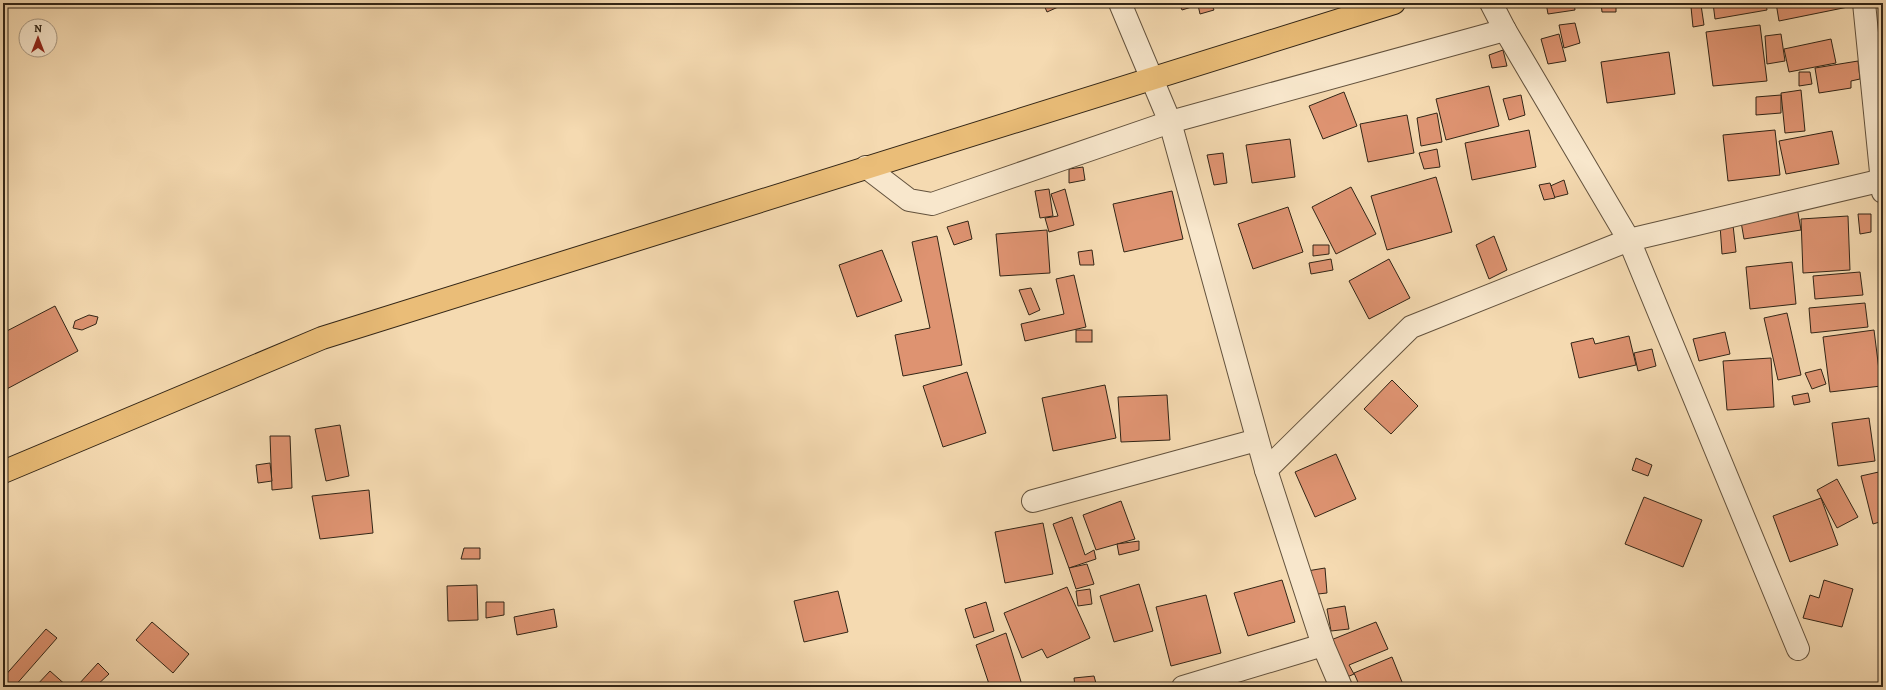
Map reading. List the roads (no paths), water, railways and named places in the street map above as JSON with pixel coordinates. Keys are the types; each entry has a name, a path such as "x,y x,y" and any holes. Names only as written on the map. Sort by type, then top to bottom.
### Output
{"highway":[{"path":"3,472 322,338 1394,3"}],"street":[{"path":"1120,3 1153,78 1170,122 1266,470 1323,645 1341,687"},
{"path":"1492,3 1505,30 1629,240 1798,649"},
{"path":"1266,470 1411,327 1629,240 1882,184 1864,3"},
{"path":"866,167 909,200 932,204 1170,122 1505,30"},
{"path":"1033,501 1257,440"},
{"path":"1183,687 1323,645"}]}
